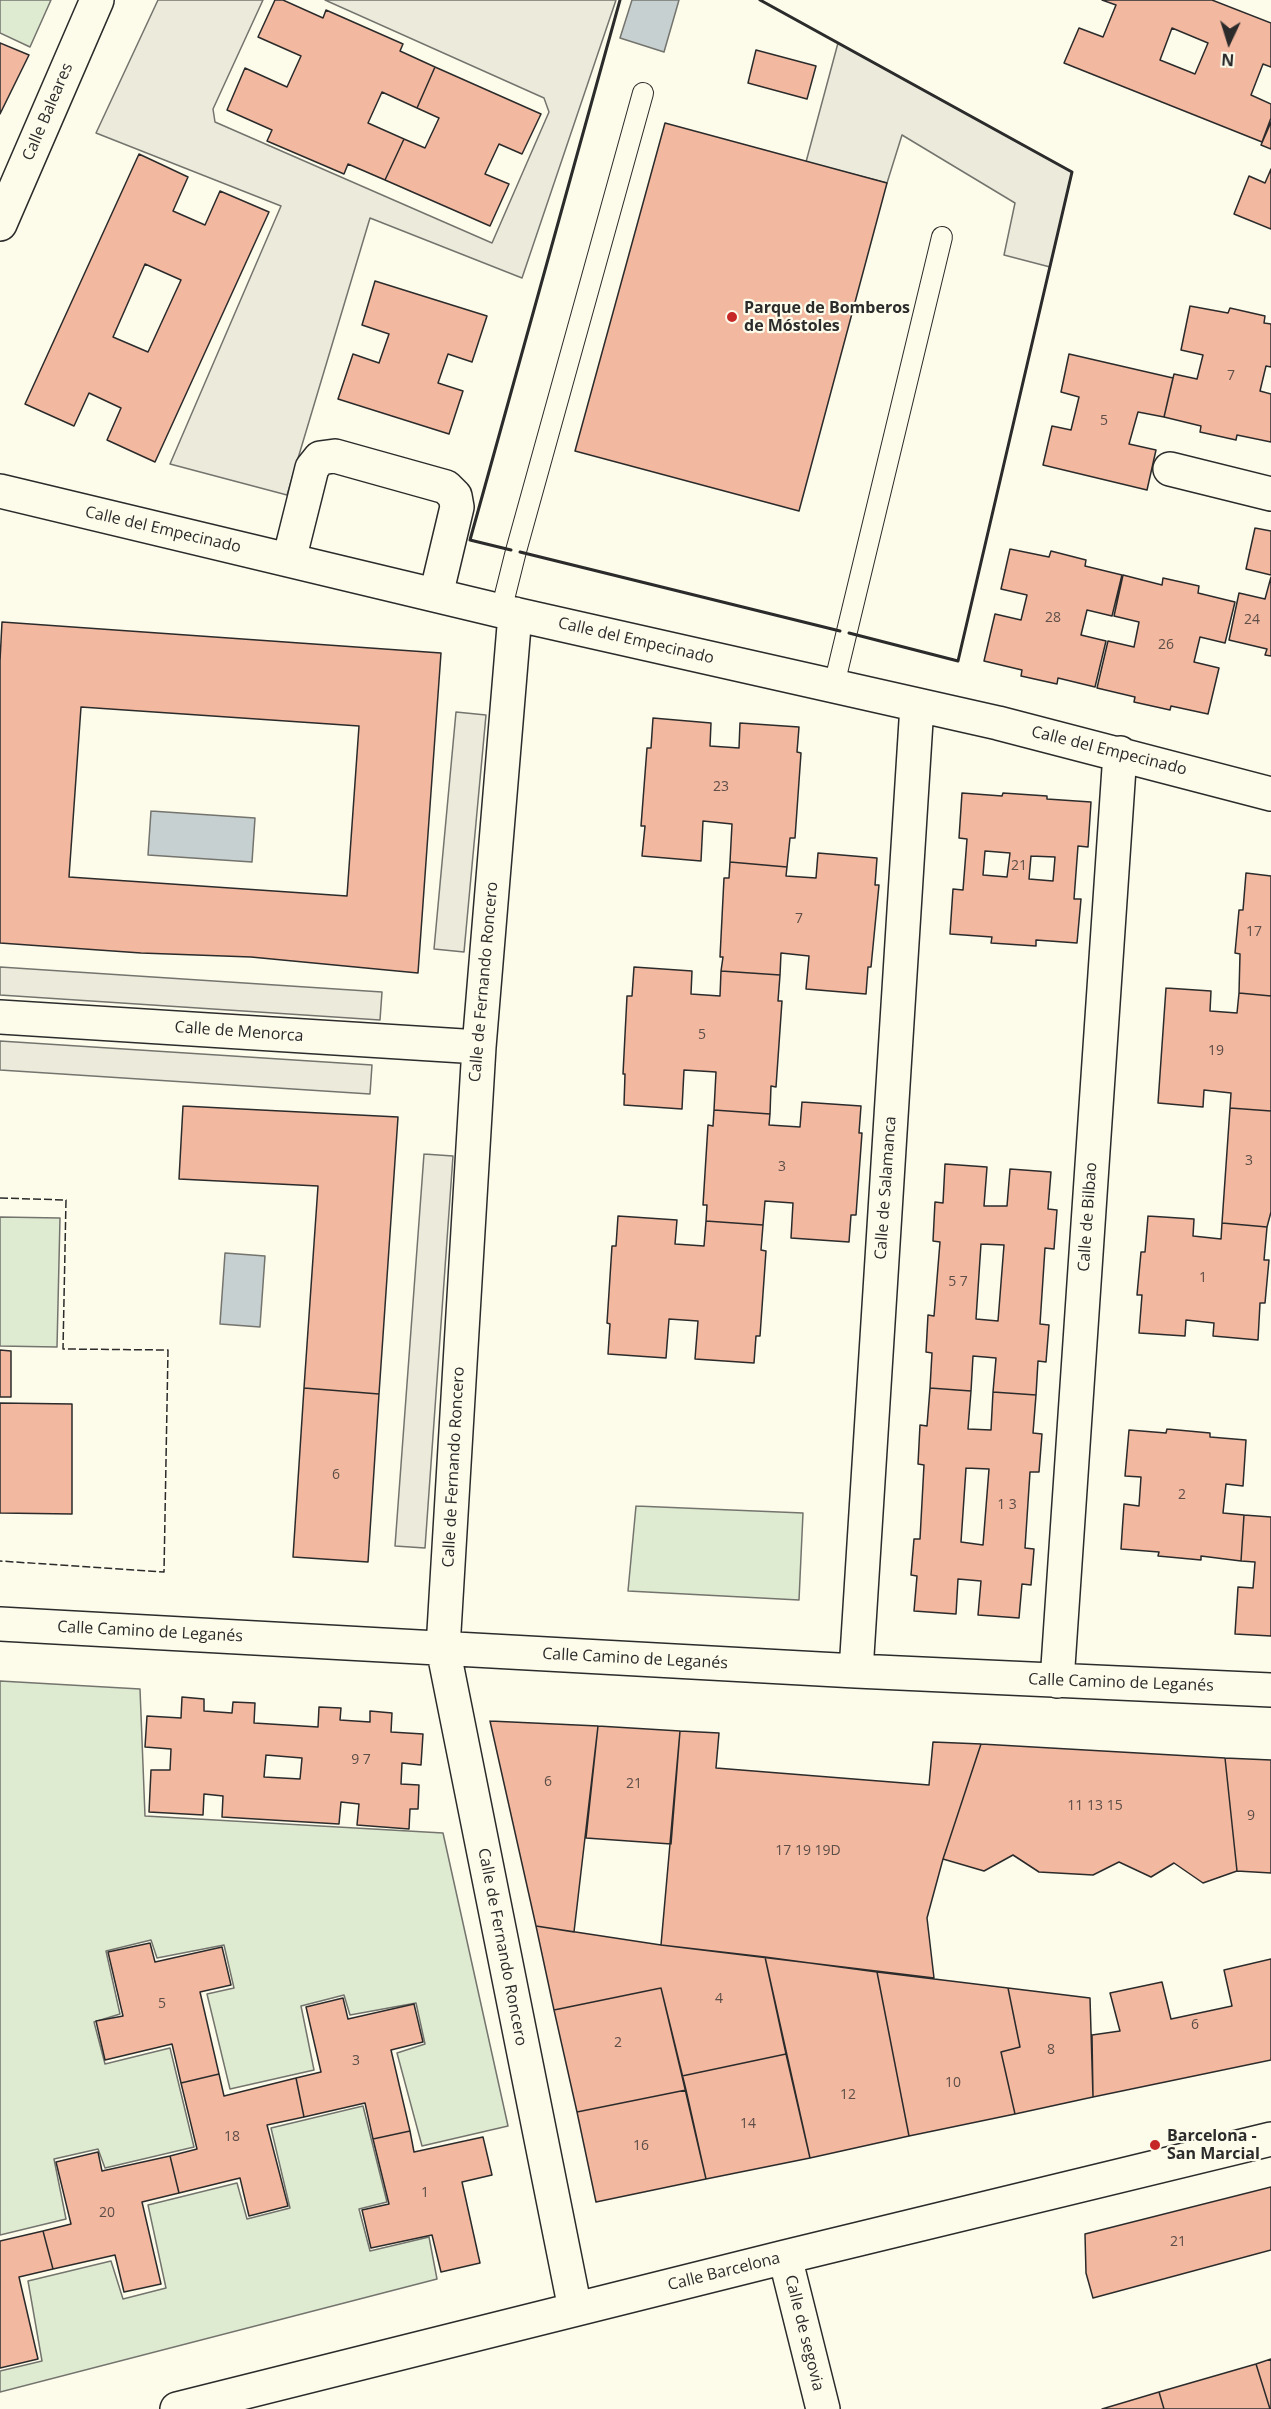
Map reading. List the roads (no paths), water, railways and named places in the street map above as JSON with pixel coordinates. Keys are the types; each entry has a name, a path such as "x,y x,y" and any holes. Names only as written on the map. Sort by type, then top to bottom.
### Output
{"street":[{"name":"Calle Baleares","path":"0,224 96,0"},
{"path":"289,560 312,468 320,458 335,456 446,488 455,496 457,507 436,595"},
{"path":"1170,470 1271,494"},
{"name":"Calle del Empecinado","path":"0,491 508,612 834,685 1120,753 1271,794"},
{"name":"Calle de Fernando Roncero","path":"508,612 478,1047 443,1648 575,2309"},
{"name":"Calle de Salamanca","path":"856,1671 917,705"},
{"name":"Calle de Bilbao","path":"1057,1681 1120,753"},
{"name":"Calle de Menorca","path":"0,1017 478,1047"},
{"name":"Calle Camino de Leganés","path":"0,1624 856,1671 1271,1690"},
{"name":"Calle Barcelona","path":"177,2409 282,2396 575,2309 1271,2139"},
{"name":"Calle de segovia","path":"785,2257 823,2409"}],"lane":[{"path":"508,612 516,550 643,93"},
{"path":"834,685 942,237"}],"place":[{"name":"Parque de Bomberos de Móstoles","path":"732,317"},
{"name":"Barcelona - San Marcial","path":"1155,2145"}]}
